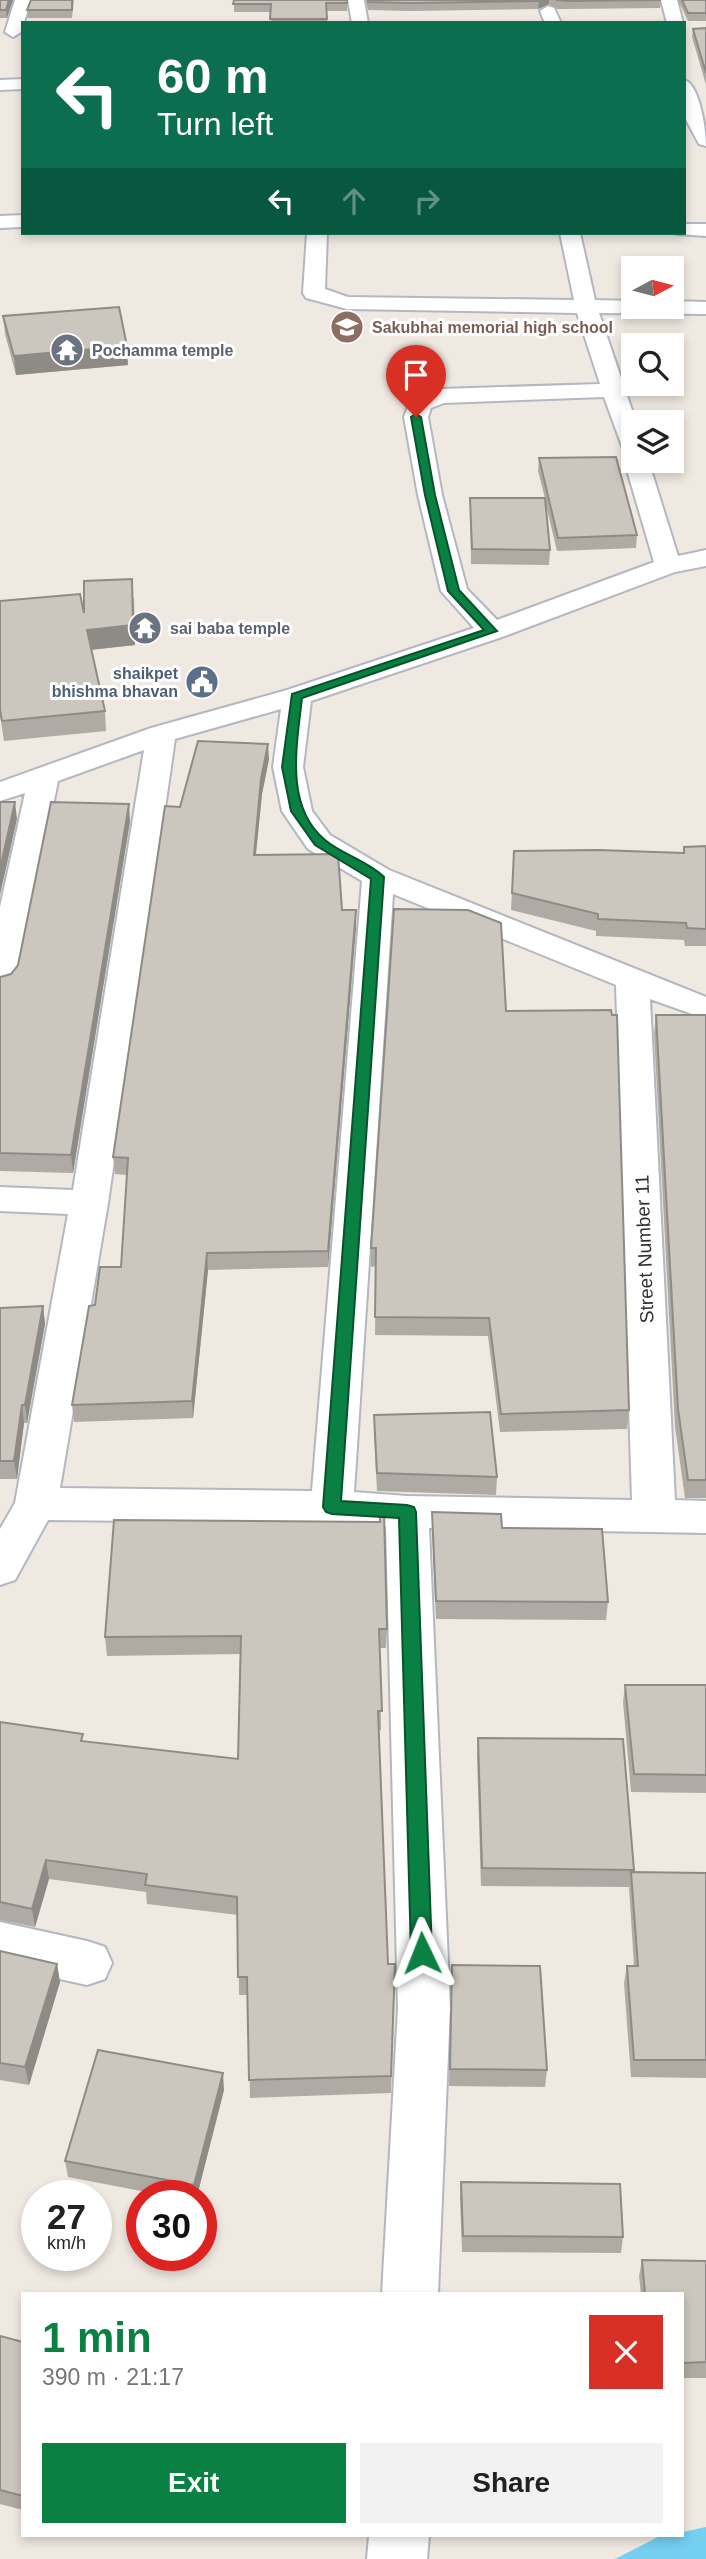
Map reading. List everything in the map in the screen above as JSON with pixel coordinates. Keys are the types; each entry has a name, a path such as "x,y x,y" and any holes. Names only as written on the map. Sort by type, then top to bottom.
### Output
{"street":[{"path":"12,32 23,0"},
{"path":"356,0 360,21"},
{"path":"669,0 675,21"},
{"path":"0,85 21,84"},
{"path":"686,93 700,118 706,143 686,146"},
{"path":"0,222 21,221"},
{"path":"686,230 706,230"},
{"path":"317,235 314,293 347,303 706,308"},
{"path":"570,235 586,306 621,410"},
{"path":"492,631 454,591 430,495 416,417 422,404 440,396 615,390"},
{"path":"640,473 668,566"},
{"path":"0,792 161,734 296,696 492,631 668,566 706,558"},
{"path":"296,696 288,767 297,811 319,842 378,877 706,1009"},
{"path":"0,1568 36,1504 89,1203 161,734"},
{"path":"0,982 44,776"},
{"path":"332,1507 378,877"},
{"name":"Street Number 11","path":"634,982 654,1516"},
{"path":"0,1199 89,1203"},
{"path":"36,1504 332,1507 407,1512 706,1517"},
{"path":"407,1512 424,2008 411,2292"},
{"path":"0,1944 87,1963"},
{"path":"397,2559 399,2537"}],"water":[{"path":"706,2527 706,2559 615,2559 658,2537 684,2537 684,2532"}],"building":[{"path":"0,0 9,0 6,10 0,10"},
{"path":"31,0 72,0 72,10 27,10"},
{"path":"234,0 347,0 347,3 326,3 327,19 270,19 271,4 233,4"},
{"path":"368,0 541,0 410,3"},
{"path":"556,0 661,0 568,1"},
{"path":"682,0 706,0 706,13 688,13"},
{"path":"706,28 706,73 693,29"},
{"path":"119,307 127,346 14,356 3,316"},
{"path":"616,457 637,535 558,538 539,458"},
{"path":"470,498 545,498 550,550 472,549"},
{"path":"132,579 133,625 87,630 105,711 2,721 0,601 80,594 84,613 84,581"},
{"path":"198,741 268,744 261,779 254,855 338,854 342,910 356,910 328,1251 207,1253 192,1401 72,1405 89,1306 95,1305 100,1267 121,1267 128,1158 113,1157 165,806 180,807"},
{"path":"0,802 15,802 0,869"},
{"path":"51,802 129,804 71,1155 0,1153 0,977 11,974 18,965"},
{"path":"706,846 706,929 687,928 686,923 598,919 598,914 512,893 514,851 684,853 684,847"},
{"path":"394,909 468,910 501,923 506,1011 611,1010 612,1015 617,1015 629,1410 501,1414 489,1318 375,1317 376,1248 371,1248"},
{"path":"656,1015 706,1015 706,1480 688,1480 678,1409"},
{"path":"43,1306 25,1405 22,1405 14,1461 0,1461 0,1308"},
{"path":"490,1412 497,1477 377,1473 374,1415"},
{"path":"380,1510 384,1511 387,1629 379,1629 382,1711 378,1711 388,1964 395,1964 391,2076 249,2080 247,1977 238,1977 237,1897 145,1885 147,1874 46,1860 32,1909 0,1902 0,1722 83,1734 81,1741 238,1759 241,1636 105,1637 114,1520 380,1522"},
{"path":"432,1512 501,1514 502,1528 602,1529 608,1602 436,1601"},
{"path":"625,1685 706,1685 706,1775 634,1774"},
{"path":"478,1738 623,1739 634,1870 482,1868"},
{"path":"631,1872 706,1873 706,2060 634,2060 627,1966 638,1966"},
{"path":"0,1951 57,1964 25,2067 0,2063"},
{"path":"452,1965 540,1966 547,2070 450,2069"},
{"path":"98,2050 223,2073 195,2180 167,2180 65,2161"},
{"path":"461,2182 620,2184 623,2237 463,2236"},
{"path":"642,2260 706,2261 706,2362 684,2363 684,2292 645,2292"},
{"path":"0,2336 21,2341 21,2495 0,2490"}],"place":[{"name":"Sakubhai memorial high school","path":"347,327"},
{"name":"Pochamma temple","path":"67,350"},
{"name":"sai baba temple","path":"145,628"},
{"name":"shaikpet bhishma bhavan","path":"202,682"}],"route":[{"path":"416,417 430,495 454,591 492,631 296,696 288,767 297,811 319,842 378,877 332,1507 407,1512 422,1953"}]}
